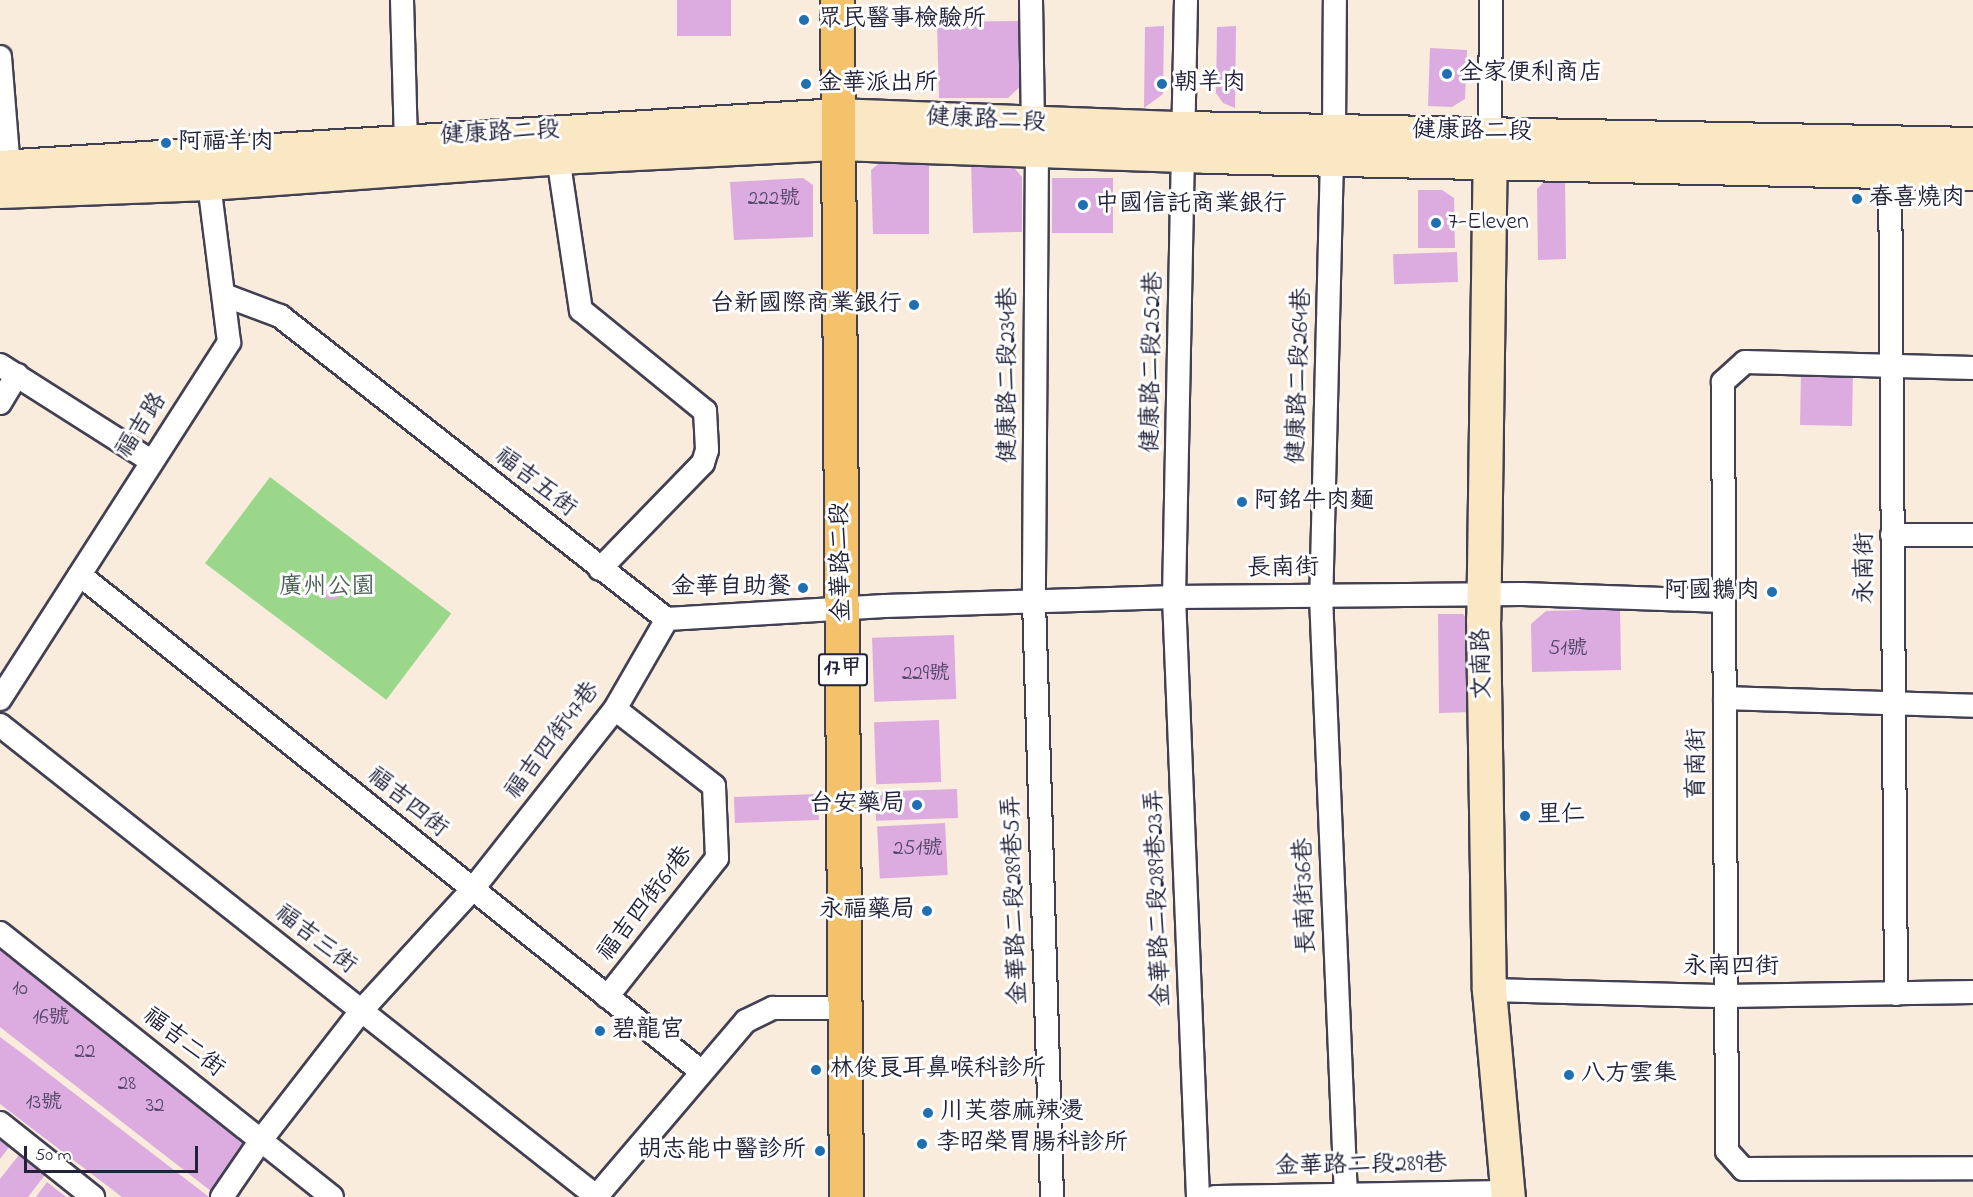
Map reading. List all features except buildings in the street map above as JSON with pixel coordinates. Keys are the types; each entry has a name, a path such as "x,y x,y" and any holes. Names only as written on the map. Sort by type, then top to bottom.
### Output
{"main road":[{"name":"金華路二段","path":"837,0 846,1197"}],"street":[{"path":"402,0 406,139"},
{"name":"健康路二段234巷","path":"1031,0 1035,137 1034,601"},
{"name":"健康路二段252巷","path":"1174,597 1186,0"},
{"name":"健康路二段264巷","path":"1321,596 1335,0"},
{"path":"1490,145 1491,0"},
{"path":"0,57 5,179"},
{"name":"健康路二段","path":"5,179 207,169 558,157 838,129"},
{"name":"健康路二段","path":"207,169 406,139 838,129 1184,141 1490,145 1890,156 1973,144"},
{"name":"文南路","path":"1490,145 1484,595 1489,990 1508,1194"},
{"name":"健康路二段","path":"1890,156 1973,173"},
{"name":"永南街","path":"1890,156 1896,994"},
{"path":"558,157 582,310 705,411 707,450 703,463 600,569"},
{"name":"福吉路","path":"0,699 229,342 207,169"},
{"name":"福吉五街","path":"224,295 280,316 600,569 667,619"},
{"name":"育南街","path":"1891,366 1745,362 1723,382 1727,1151 1743,1169 1973,1168"},
{"path":"1891,366 1973,368"},
{"path":"0,403 9,370 151,461"},
{"path":"1892,535 1973,535"},
{"name":"福吉四街","path":"80,576 702,1072"},
{"name":"長南街","path":"843,609 1174,597 1484,595 1724,601"},
{"name":"長南街36巷","path":"1321,596 1346,1195"},
{"name":"金華路二段289巷23弄","path":"1174,597 1198,1197"},
{"name":"金華路二段289巷5弄","path":"1034,601 1052,1197"},
{"path":"667,619 843,609"},
{"name":"福吉四街47巷","path":"222,1197 261,1140 361,1011 472,890 615,709 667,619"},
{"path":"1725,698 1973,706"},
{"name":"福吉四街61巷","path":"607,997 717,858 714,786 615,709"},
{"name":"福吉三街","path":"0,725 596,1197"},
{"name":"福吉二街","path":"0,933 332,1197"},
{"name":"永南四街","path":"1489,990 1726,996 1973,992"},
{"path":"596,1197 746,1021 773,1008 843,1008"},
{"path":"0,1123 93,1197"},
{"name":"金華路二段289巷","path":"1215,1197 1508,1194"}],"green space":[{"name":"廣州公園","path":"270,477 451,614 386,700 205,563"}],"place":[{"name":"眾民醫事檢驗所","path":"804,20"},
{"name":"全家便利商店","path":"1447,74"},
{"name":"金華派出所","path":"806,84"},
{"name":"朝羊肉","path":"1162,84"},
{"name":"阿福羊肉","path":"166,143"},
{"name":"春喜燒肉","path":"1857,199"},
{"name":"中國信託商業銀行","path":"1083,205"},
{"name":"7-Eleven","path":"1436,223"},
{"name":"台新國際商業銀行","path":"914,305"},
{"name":"阿銘牛肉麵","path":"1242,502"},
{"name":"金華自助餐","path":"803,588"},
{"name":"阿國鵝肉","path":"1772,592"},
{"name":"台安藥局","path":"917,805"},
{"name":"里仁","path":"1525,816"},
{"name":"永福藥局","path":"927,911"},
{"name":"碧龍宮","path":"600,1031"},
{"name":"林俊良耳鼻喉科診所","path":"816,1070"},
{"name":"八方雲集","path":"1569,1075"},
{"name":"川芙蓉麻辣燙","path":"928,1113"},
{"name":"李昭榮胃腸科診所","path":"922,1144"},
{"name":"胡志能中醫診所","path":"820,1151"}]}
